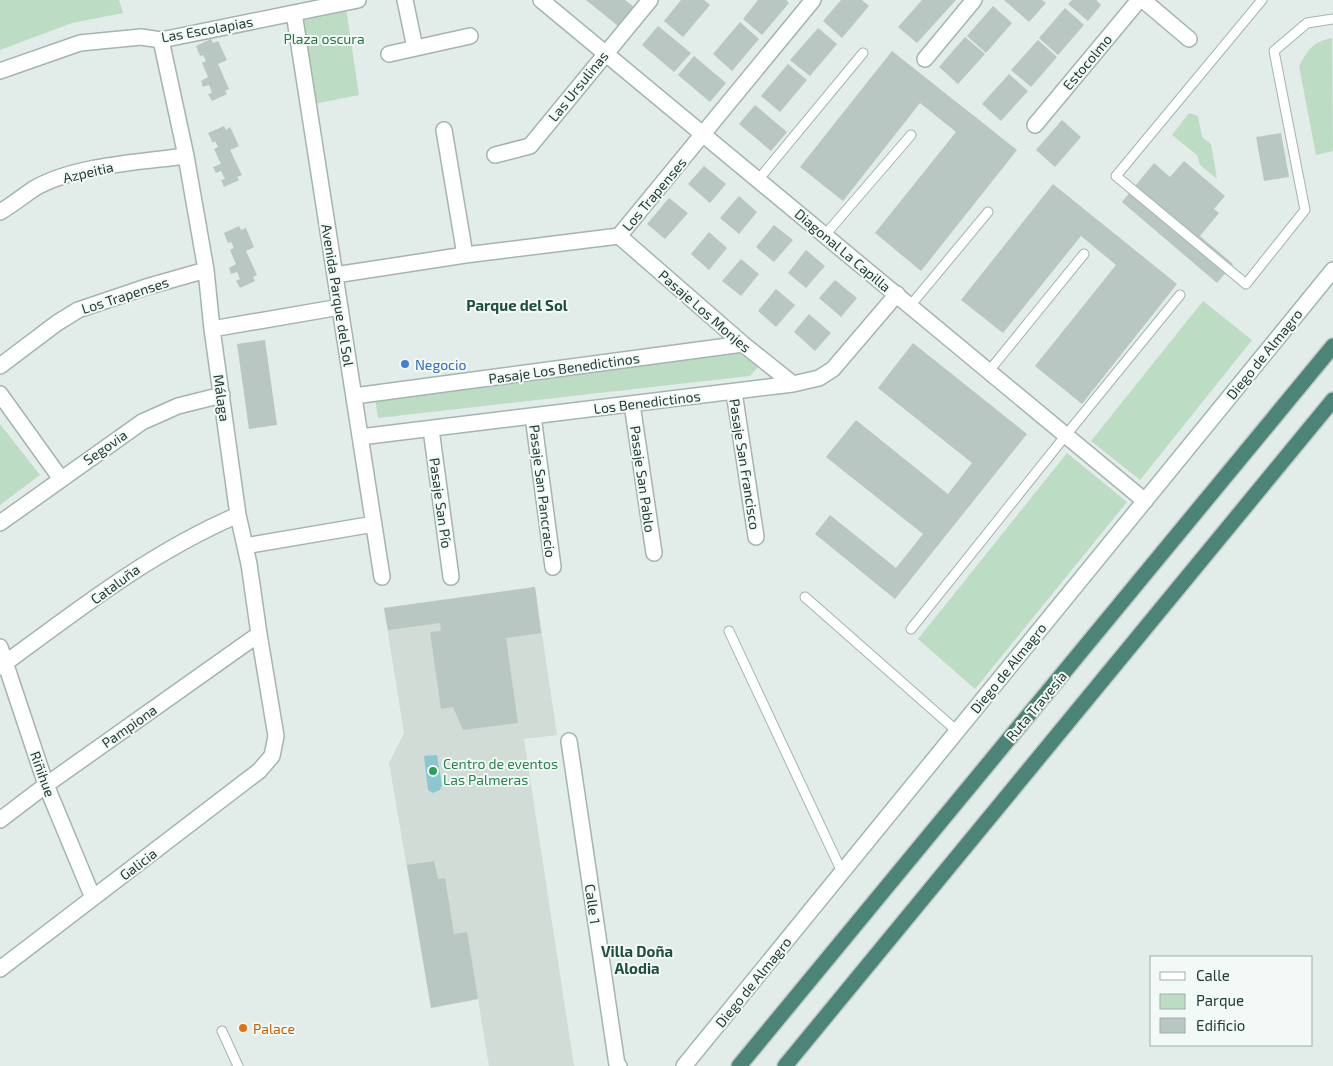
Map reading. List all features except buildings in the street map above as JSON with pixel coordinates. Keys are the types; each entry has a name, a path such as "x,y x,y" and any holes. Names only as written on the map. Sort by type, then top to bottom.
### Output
{"highway":[{"name":"Ruta Travesía","path":"739,1066 1333,346"},
{"path":"785,1066 1333,400"}],"street":[{"name":"Las Escolapias","path":"0,71 80,43 141,37 161,40 358,0"},
{"path":"405,0 415,48"},
{"name":"Diagonal La Capilla","path":"541,0 553,5 605,53 1145,501"},
{"name":"Las Ursulinas","path":"495,155 530,146 650,0"},
{"name":"Los Trapenses","path":"335,275 465,255 619,236 813,0"},
{"path":"925,59 974,0"},
{"path":"1141,0 1189,39"},
{"name":"Estocolmo","path":"1035,125 1141,0"},
{"name":"Avenida Parque del Sol","path":"294,13 382,577"},
{"path":"389,54 470,36"},
{"name":"Málaga","path":"161,40 186,156 206,270 212,329 238,515 250,564 259,634 276,736 272,756"},
{"path":"444,130 465,255"},
{"name":"Azpeitia","path":"0,212 36,188 71,174 105,167 186,156"},
{"name":"Pasaje Los Monjes","path":"619,236 793,384"},
{"name":"Los Trapenses","path":"0,366 56,322 78,310 146,286 206,270"},
{"name":"Diego de Almagro","path":"684,1066 1333,270"},
{"name":"Los Benedictinos","path":"360,438 734,392 793,384 819,378 833,370 896,294"},
{"path":"212,329 340,306"},
{"name":"Pasaje Los Benedictinos","path":"354,396 744,344"},
{"name":"Pasaje San Francisco","path":"734,392 756,537"},
{"path":"0,394 61,478"},
{"name":"Segovia","path":"0,523 142,422 178,406 222,395"},
{"name":"Pasaje San Pablo","path":"632,404 654,553"},
{"name":"Pasaje San Pancracio","path":"533,416 552,567"},
{"name":"Pasaje San Pío","path":"431,429 451,577"},
{"name":"Cataluña","path":"3,665 147,562 207,528 238,515"},
{"path":"245,546 374,524"},
{"name":"Pampiona","path":"0,820 46,785 259,634"},
{"name":"Riñihue","path":"0,648 3,665 46,785 93,898"},
{"name":"Calle 1","path":"569,741 617,1065 619,1066"},
{"name":"Galicia","path":"0,969 260,771 272,756"}],"lane":[{"path":"1262,0 1116,176 1246,284 1305,210 1274,51 1307,23 1333,19"},
{"path":"758,180 863,54"},
{"path":"825,235 911,135"},
{"path":"910,306 988,212"},
{"path":"990,372 1084,254"},
{"path":"911,629 1066,434 1180,295"},
{"path":"805,597 957,731"},
{"path":"729,631 842,872"},
{"path":"222,1031 238,1066"}],"shaded area":[{"name":"Centro de eventos Las Palmeras","path":"535,587 557,735 524,739 574,1066 489,1066 478,999 431,1008 389,763 404,733 384,608"}],"green space":[{"path":"0,0 119,0 123,13 72,23 0,50"},
{"name":"Plaza oscura","path":"345,2 359,95 309,105 294,13"},
{"path":"1332,38 1333,151 1316,155 1299,66 1315,44"},
{"path":"1189,113 1198,116 1202,137 1211,144 1217,179 1200,165 1197,155 1172,135"},
{"path":"1203,301 1252,340 1140,480 1091,441"},
{"path":"743,351 760,365 750,376 378,418 375,398"},
{"path":"0,424 40,475 0,505"},
{"path":"1067,453 1127,502 975,689 918,639"}],"water":[{"name":"Centro de eventos Las Palmeras","path":"437,755 442,785 440,790 433,793 428,790 424,756"}],"place":[{"name":"Negocio","path":"405,364"},
{"name":"Centro de eventos Las Palmeras","path":"433,771"},
{"name":"Palace","path":"243,1028"}],"district":[{"name":"Parque del Sol","path":"517,305"},
{"name":"Villa Doña Alodia","path":"637,960"}]}
